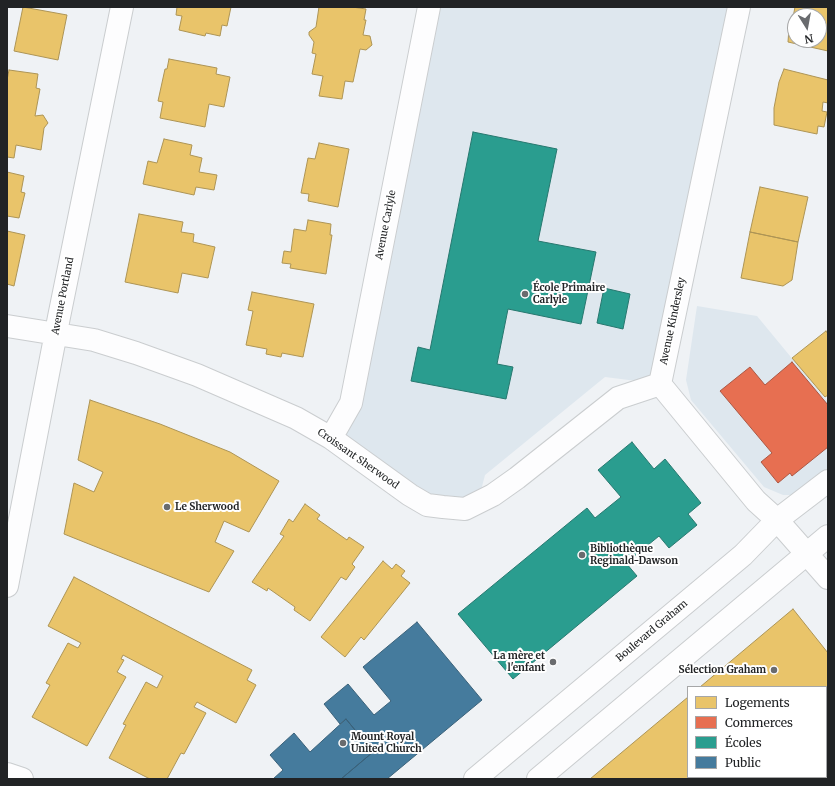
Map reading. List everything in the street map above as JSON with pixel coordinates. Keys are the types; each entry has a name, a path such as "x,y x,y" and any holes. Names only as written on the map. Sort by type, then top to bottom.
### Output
{"street":[{"name":"Avenue Portland","path":"7,586 56,333 122,7"},
{"name":"Avenue Carlyle","path":"331,438 351,403 429,7"},
{"name":"Avenue Kindersley","path":"660,384 739,7"},
{"name":"Croissant Sherwood","path":"7,326 94,340 136,353 197,375 296,418 331,438 410,495 427,505 465,509 494,495 618,398 660,384"},
{"path":"660,384 756,501 777,520 828,578"},
{"name":"Boulevard Graham","path":"475,779 743,555 777,520 828,481"},
{"path":"538,779 828,536"},
{"path":"7,774 22,779"}],"shaded area":[{"name":"École Primaire Carlyle","path":"429,7 739,7 660,384 605,377 485,475 478,502 443,507 331,438 340,421"},
{"path":"697,306 757,316 828,402 828,468 796,495 783,495 764,487 691,400 686,380"}],"building: Logements":[{"path":"23,7 67,15 58,60 14,51"},
{"path":"177,7 231,7 227,26 222,25 220,36 206,33 205,36 179,30 182,16 176,15"},
{"path":"319,7 352,7 366,9 364,20 366,20 363,35 370,36 372,45 366,50 360,49 353,82 345,81 342,99 319,96 323,76 312,74 316,54 312,53 314,42 309,35 309,32 316,27"},
{"path":"795,7 828,7 828,51 815,48 827,48 827,8"},
{"path":"169,59 217,68 216,74 230,77 224,107 209,104 205,127 160,118 163,102 158,101 165,69 167,69"},
{"path":"784,69 828,80 828,103 823,102 822,111 827,112 824,127 818,126 817,134 774,125 774,108 779,82"},
{"path":"9,70 38,74 36,88 40,89 35,116 43,115 48,123 44,128 41,150 16,145 14,158 7,157 7,80"},
{"path":"164,139 192,145 190,155 202,158 199,172 217,175 214,190 196,187 194,195 143,184 148,161 157,163"},
{"path":"319,143 349,149 338,207 308,201 309,194 301,193 308,158 315,159"},
{"path":"7,172 24,176 21,192 25,193 19,218 7,216"},
{"path":"760,187 808,197 798,242 750,232"},
{"path":"139,214 183,222 181,232 194,234 193,242 215,247 208,278 182,273 178,293 125,282"},
{"path":"308,220 331,224 330,235 332,235 326,274 290,268 291,264 282,263 284,251 291,252 294,229 306,231"},
{"path":"7,231 25,235 14,286 7,284"},
{"path":"750,232 798,242 792,280 783,286 741,278"},
{"path":"252,292 314,304 303,357 282,353 281,357 266,354 267,349 246,345 253,311 248,310"},
{"path":"826,331 828,334 828,395 825,397 792,358"},
{"name":"Le Sherwood","path":"90,400 160,424 230,452 279,481 249,532 224,521 215,542 234,551 209,592 64,534 74,483 94,492 103,472 78,460"},
{"path":"305,504 320,515 317,519 347,540 349,537 364,547 352,564 355,567 346,580 341,577 310,621 294,610 295,607 268,588 267,591 252,582 284,536 280,534 289,519 293,522"},
{"path":"383,561 392,569 396,564 405,571 401,576 410,583 364,640 361,637 345,657 321,637"},
{"path":"74,577 252,670 247,680 256,685 236,723 197,702 194,707 206,713 184,754 181,753 167,779 150,779 109,758 126,725 123,724 146,682 157,688 163,676 123,655 121,659 124,660 117,672 126,677 87,746 32,717 50,685 46,683 68,643 78,648 81,643 48,626"},
{"name":"Sélection Graham","path":"793,609 828,653 828,736 827,686 701,686"},
{"name":"Sélection Graham","path":"687,698 687,778 774,779 590,779"}],"building: Commerces":[{"path":"792,362 828,405 828,447 792,476 790,473 778,483 761,462 772,453 720,391 750,367 765,385"}],"building: Écoles":[{"name":"École Primaire Carlyle","path":"473,132 557,149 538,241 596,252 581,324 508,309 497,364 513,367 506,399 411,381 418,347 430,350"},
{"path":"604,288 630,294 623,329 597,323"},
{"name":"Bibliothèque Reginald-Dawson","path":"632,442 654,469 665,459 701,503 688,514 697,525 669,548 659,536 626,563 637,576 513,679 458,614 587,508 595,518 621,497 598,470"}],"building: Public":[{"path":"417,622 482,700 387,779 341,779 373,752 346,719 340,724 324,704 348,684 374,715 391,701 363,667"},
{"name":"Mount Royal United Church","path":"346,719 373,752 341,779 273,779 283,770 270,755 294,733 310,752"}],"place":[{"name":"École Primaire Carlyle","path":"525,294"},
{"name":"Le Sherwood","path":"167,507"},
{"name":"Bibliothèque Reginald-Dawson","path":"582,555"},
{"name":"La mère et l'enfant","path":"553,662"},
{"name":"Sélection Graham","path":"774,670"},
{"name":"Mount Royal United Church","path":"343,743"}]}
